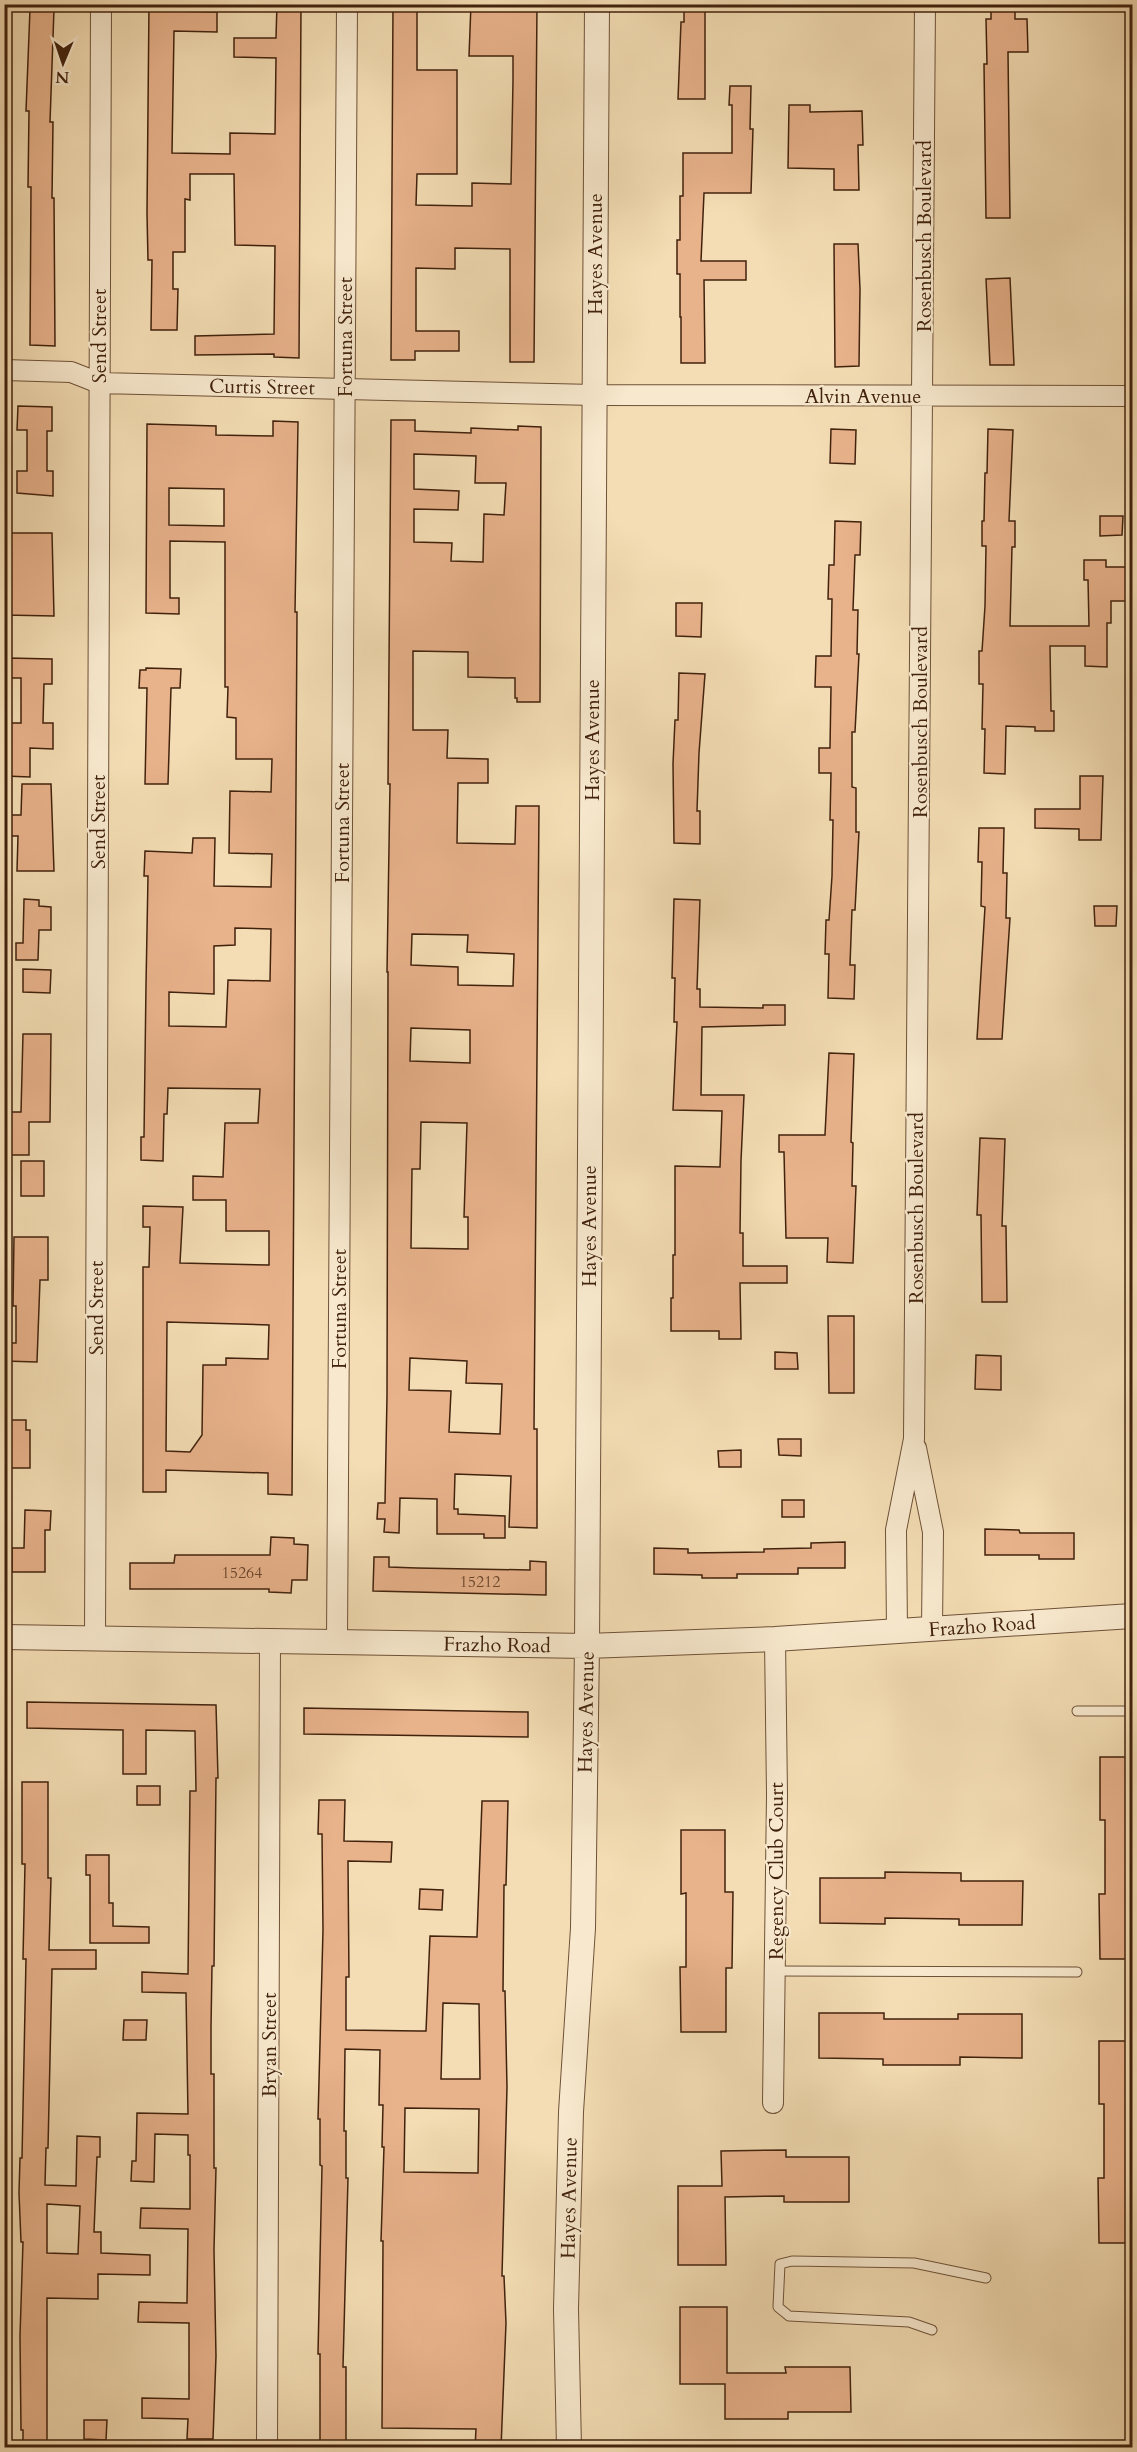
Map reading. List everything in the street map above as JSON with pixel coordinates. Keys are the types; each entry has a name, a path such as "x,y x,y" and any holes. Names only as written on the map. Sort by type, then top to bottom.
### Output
{"street":[{"name":"Send Street","path":"95,1639 101,4"},
{"name":"Fortuna Street","path":"337,1642 347,4"},
{"name":"Hayes Avenue","path":"569,2448 566,2309 571,2112 583,1928 587,1646 597,4"},
{"name":"Rosenbusch Boulevard","path":"897,1631 896,1530 914,1439 925,4"},
{"name":"Curtis Street","path":"4,370 71,372 99,383 594,395"},
{"name":"Alvin Avenue","path":"594,395 1132,396"},
{"name":"Rosenbusch Boulevard","path":"914,1439 933,1532 933,1629"},
{"name":"Frazho Road","path":"4,1637 587,1646 776,1639 1132,1616"},
{"name":"Regency Club Court","path":"773,2103 776,1639"},
{"name":"Bryan Street","path":"267,2448 270,1642"}],"lane":[{"path":"1077,1711 1132,1711"},
{"path":"775,1971 1077,1972"},
{"path":"932,2330 909,2322 789,2316 778,2307 780,2264 792,2261 914,2263 986,2278"}],"building":[{"path":"149,4 174,4 174,11 217,12 217,32 174,31 172,153 230,154 230,133 275,134 276,58 234,57 234,38 276,38 277,4 301,4 299,358 274,357 274,354 195,355 195,336 274,334 275,246 235,245 234,174 190,174 190,200 185,199 185,252 173,252 173,289 178,289 177,330 151,330 152,260 148,260 147,213"},
{"path":"393,4 417,4 417,70 457,70 457,174 417,174 416,205 472,206 472,183 511,184 513,56 469,56 471,4 537,4 534,362 510,362 510,249 455,248 455,269 416,268 416,331 459,331 459,351 415,351 415,360 391,360"},
{"path":"684,4 705,4 705,99 678,99 681,22 684,22"},
{"path":"991,4 1015,4 1015,19 1027,19 1028,52 1008,52 1010,218 986,218 984,64 987,64 986,19 991,19"},
{"path":"30,9 54,9 50,122 53,122 55,346 30,345 31,187 28,187 29,111 26,111"},
{"path":"730,86 751,86 750,129 753,129 751,193 704,193 701,261 746,261 746,280 704,280 705,363 681,363 680,274 677,274 677,240 680,240 683,153 732,153"},
{"path":"789,105 810,105 810,112 862,111 863,145 858,145 859,190 834,190 834,169 788,168"},
{"path":"834,244 858,244 859,366 835,367"},
{"path":"1010,278 1014,365 990,365 986,279"},
{"path":"18,406 52,407 52,431 47,431 47,471 53,471 53,496 17,493 17,471 27,471 27,430 17,430"},
{"path":"391,420 415,420 415,431 471,433 471,428 518,430 518,426 541,427 540,702 517,702 515,678 468,677 468,652 413,651 413,730 448,730 447,758 488,759 488,783 458,783 457,843 515,844 516,806 539,806 534,1429 537,1429 537,1528 509,1527 511,1476 455,1474 454,1509 458,1509 458,1514 505,1516 505,1538 484,1538 484,1534 437,1534 437,1499 400,1498 399,1533 384,1532 385,1519 377,1519 378,1503 385,1503 387,1396 387,972 390,784 388,784","holes":["414,454 476,456 475,483 506,483 504,515 484,514 483,562 451,561 452,543 414,542 414,509 458,510 459,491 414,489","412,934 468,935 467,952 514,954 513,986 458,985 458,967 411,965","411,1028 470,1030 470,1063 410,1061","421,1122 467,1123 464,1217 468,1217 468,1249 411,1248 412,1169 420,1169","410,1358 467,1361 466,1383 502,1384 500,1434 449,1432 451,1391 409,1390"]},
{"path":"273,421 298,422 295,612 297,612 292,1495 268,1494 268,1473 166,1470 166,1492 143,1492 143,1267 149,1267 150,1227 143,1227 143,1206 183,1207 180,1263 269,1265 269,1231 226,1231 226,1200 193,1200 193,1176 223,1177 225,1123 258,1123 260,1089 168,1088 167,1114 164,1114 163,1161 141,1160 141,1137 144,1137 148,876 144,876 145,851 192,853 193,838 215,838 214,886 271,887 272,854 229,853 230,791 271,792 272,759 236,759 236,718 227,717 228,687 225,687 225,542 170,541 170,598 179,598 179,614 146,613 147,424 216,426 216,435 273,436","holes":["169,488 224,489 224,526 169,525","235,928 271,929 270,981 228,980 226,1027 169,1026 169,992 214,994 214,946 235,945","167,1322 269,1325 268,1359 226,1358 226,1365 203,1365 202,1435 190,1452 166,1451"]},
{"path":"831,429 856,430 855,464 830,463"},
{"path":"988,429 1013,430 1009,521 1015,521 1015,547 1012,547 1010,626 1089,626 1088,580 1084,580 1084,560 1106,560 1106,567 1132,567 1132,601 1111,601 1111,623 1107,623 1107,667 1085,666 1085,646 1050,646 1051,711 1054,711 1054,731 1035,731 1035,727 1006,726 1005,774 984,773 983,684 979,684 979,651 982,651 985,606 986,546 982,546 982,521 984,521"},
{"path":"1100,516 1123,516 1122,535 1100,536"},
{"path":"835,521 861,522 860,555 855,555 853,610 858,610 857,654 859,654 855,732 852,732 852,787 856,788 856,832 859,832 850,965 855,965 854,999 828,998 829,954 825,954 826,920 829,920 832,876 833,820 830,820 831,773 819,773 819,748 830,748 831,687 815,687 816,656 831,656 832,599 828,599 829,565 834,565"},
{"path":"8,533 52,533 54,616 4,615 4,583 8,583"},
{"path":"676,603 702,603 701,637 676,636"},
{"path":"8,658 52,659 52,684 44,684 43,723 53,723 53,749 30,748 30,777 5,776 6,723 21,723 21,678 7,678"},
{"path":"146,668 181,669 180,688 171,688 168,784 145,784 147,688 139,688 140,670 146,670"},
{"path":"679,673 705,674 697,811 700,811 700,844 674,843 673,764 675,720 678,720"},
{"path":"1080,776 1103,776 1101,840 1079,840 1079,829 1035,828 1035,809 1080,809"},
{"path":"22,784 51,784 54,871 17,871 18,836 4,836 4,815 21,815"},
{"path":"979,828 1004,828 1003,873 1007,873 1006,918 1010,918 1002,1039 977,1039 985,907 981,906 982,862 978,862"},
{"path":"24,899 39,900 39,906 51,907 51,930 39,930 38,960 16,960 16,943 23,943"},
{"path":"674,899 700,900 697,989 700,989 700,1007 763,1008 763,1005 785,1005 785,1025 702,1027 701,1095 744,1095 740,1233 743,1233 743,1266 787,1266 787,1283 740,1283 741,1339 719,1339 719,1331 671,1331 673,1255 675,1255 675,1166 720,1167 722,1111 673,1110 677,1022 674,1022 675,978 672,978"},
{"path":"1094,906 1117,906 1116,926 1095,926"},
{"path":"23,969 51,970 50,993 23,992"},
{"path":"23,1034 51,1034 50,1122 29,1122 29,1155 4,1155 5,1112 21,1112"},
{"path":"829,1053 854,1054 851,1142 853,1143 852,1186 856,1186 853,1263 827,1262 828,1238 786,1238 784,1152 779,1152 779,1135 825,1135"},
{"path":"980,1138 1005,1139 1002,1226 1006,1226 1007,1302 982,1302 981,1215 977,1215"},
{"path":"21,1161 44,1161 44,1196 21,1196"},
{"path":"14,1237 48,1237 48,1280 40,1280 37,1362 4,1361 4,1343 16,1343 16,1306 13,1306"},
{"path":"828,1316 854,1316 854,1393 829,1393"},
{"path":"775,1352 797,1353 798,1369 775,1369"},
{"path":"976,1355 1001,1356 1001,1390 975,1389"},
{"path":"5,1420 26,1420 26,1430 30,1430 30,1468 5,1468"},
{"path":"778,1439 801,1439 801,1456 779,1455"},
{"path":"741,1450 741,1467 719,1467 718,1451"},
{"path":"782,1500 804,1500 804,1517 782,1517"},
{"path":"25,1510 51,1511 50,1530 45,1530 45,1572 12,1572 12,1548 24,1548"},
{"path":"985,1529 1019,1530 1020,1533 1074,1533 1074,1559 1039,1559 1039,1555 985,1555"},
{"path":"271,1537 294,1538 294,1544 308,1545 307,1580 292,1580 291,1593 269,1592 269,1589 130,1589 130,1563 174,1563 175,1555 270,1555"},
{"path":"845,1542 845,1568 798,1568 798,1574 737,1574 737,1578 654,1574 654,1548 688,1549 688,1553 764,1552 764,1549 811,1548 811,1543"},
{"path":"374,1557 389,1557 389,1567 417,1568 530,1570 530,1561 546,1562 546,1595 373,1591"},
{"path":"27,1702 216,1705 218,1778 216,1778 211,2027 211,2074 214,2074 214,2168 216,2168 214,2250 216,2356 213,2439 187,2439 188,2419 142,2418 142,2398 189,2399 189,2323 138,2322 139,2302 187,2303 188,2229 140,2228 141,2208 190,2209 188,2135 155,2134 154,2182 131,2181 132,2161 136,2161 137,2113 188,2114 186,1993 142,1992 142,1972 188,1974 190,1791 196,1791 195,1731 146,1730 146,1774 123,1774 123,1730 27,1728"},
{"path":"304,1708 528,1712 528,1737 304,1734"},
{"path":"1100,1757 1132,1757 1132,1959 1100,1959 1099,1894 1105,1894 1105,1820 1100,1820"},
{"path":"22,1782 48,1782 48,1878 51,1878 49,1950 96,1950 96,1969 52,1969 45,2185 76,2186 77,2136 100,2137 94,2232 101,2232 101,2253 150,2255 150,2275 98,2274 98,2299 47,2298 47,2448 23,2448 23,2430 21,2430 20,2336 23,2242 21,2242 19,2193 20,2158 22,2158 26,1959 23,1959 25,1864 22,1864","holes":["47,2204 80,2206 78,2254 47,2253"]},
{"path":"137,1786 160,1786 160,1805 137,1805"},
{"path":"319,1800 345,1800 344,1841 392,1842 391,1862 348,1861 349,1977 346,1977 346,2030 426,2031 430,1936 477,1937 482,1801 508,1801 503,1991 505,1991 507,2087 502,2276 504,2276 506,2323 501,2448 475,2448 476,2429 382,2428 383,2241 381,2241 384,2147 382,2147 383,2105 379,2105 380,2050 345,2049 344,2131 346,2131 346,2178 348,2178 343,2367 346,2367 346,2448 320,2448 320,2354 318,2354 322,2166 320,2165 320,2119 318,2119 323,1930 322,1834 318,1834","holes":["443,2003 479,2004 480,2079 441,2079","405,2108 479,2109 478,2173 404,2172"]},
{"path":"681,1830 725,1830 725,1892 733,1892 732,1968 726,1968 726,2032 681,2032 680,1967 686,1967 686,1893 681,1894"},
{"path":"86,1855 109,1855 109,1903 113,1903 113,1926 149,1927 149,1943 90,1943 90,1875 86,1875"},
{"path":"885,1872 961,1873 961,1881 1023,1881 1022,1925 959,1925 959,1919 885,1918 885,1924 820,1923 820,1878 885,1878"},
{"path":"420,1889 443,1890 442,1910 419,1909"},
{"path":"819,2013 884,2013 884,2019 958,2019 958,2014 1022,2014 1022,2058 960,2057 960,2065 883,2065 883,2059 819,2058"},
{"path":"124,2020 147,2020 146,2040 123,2040"},
{"path":"1099,2041 1132,2041 1132,2243 1099,2243 1098,2178 1104,2178 1104,2104 1099,2104"},
{"path":"786,2150 786,2157 849,2157 849,2202 784,2202 784,2196 725,2197 726,2265 678,2265 678,2186 722,2186 721,2151"},
{"path":"680,2307 727,2307 727,2373 786,2373 785,2367 850,2367 851,2412 788,2412 788,2419 725,2419 725,2384 680,2384"},
{"path":"84,2420 107,2420 106,2440 84,2439"}]}
